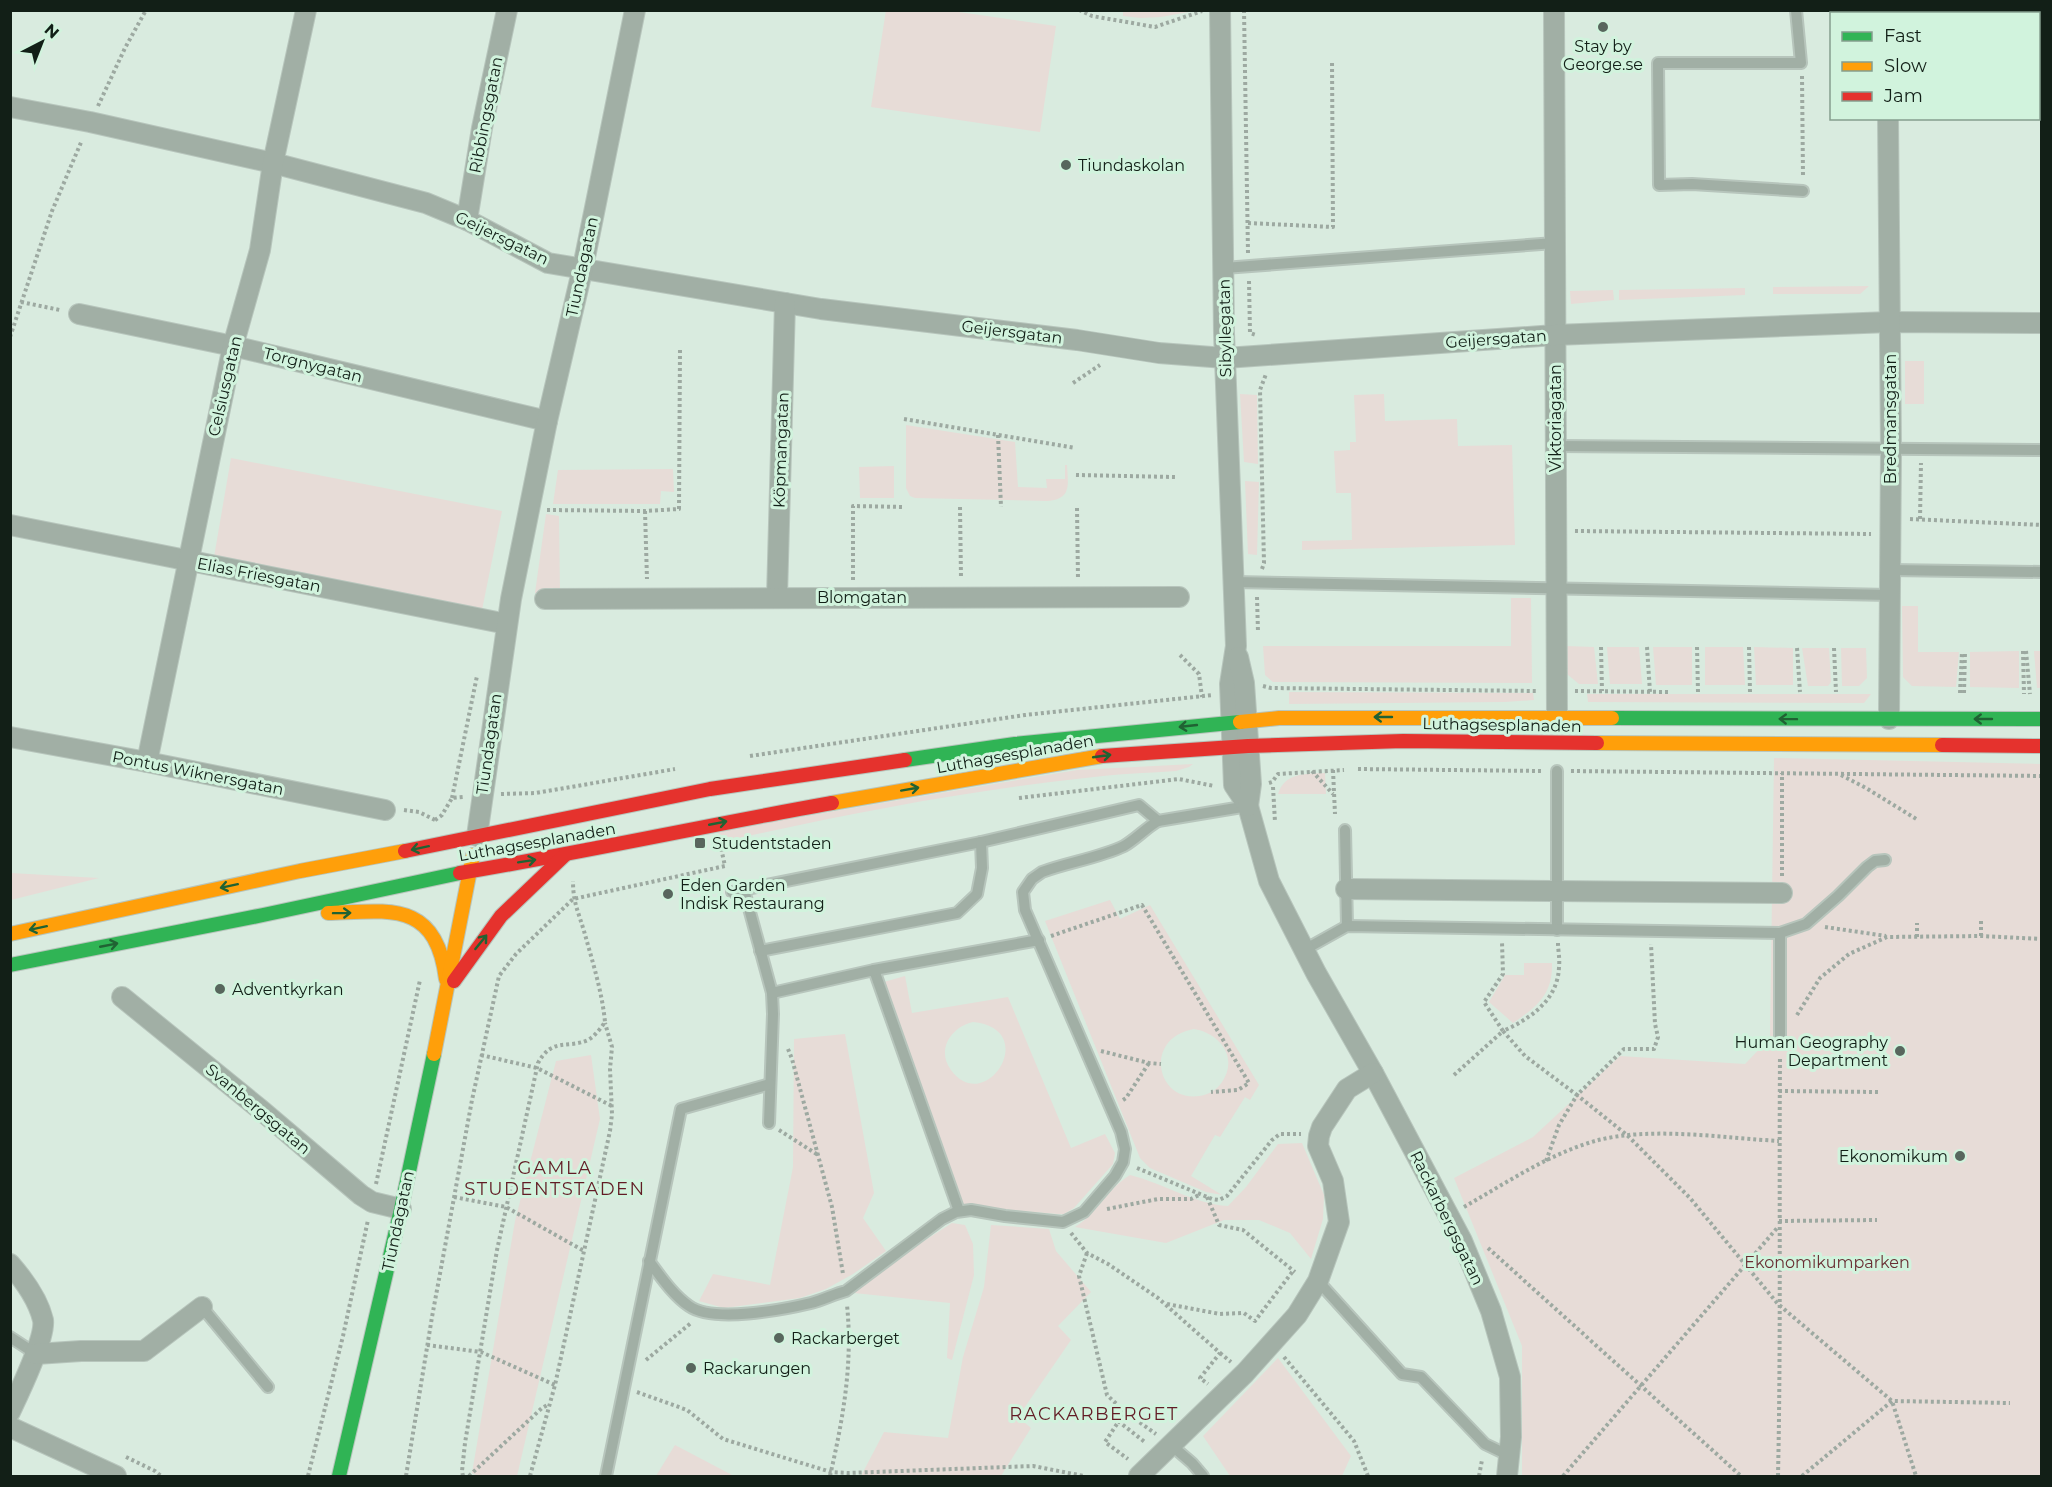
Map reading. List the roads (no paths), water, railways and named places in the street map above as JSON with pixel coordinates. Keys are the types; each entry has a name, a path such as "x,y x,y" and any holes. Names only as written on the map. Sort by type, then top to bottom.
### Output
{"main road":[{"name":"Luthagsesplanaden","path":"10,934 289,873 722,788 1016,744 1279,718 2042,719"},
{"name":"Luthagsesplanaden","path":"10,965 469,871 565,855 720,823 1108,755 1240,746 1403,741 2042,746"},
{"name":"Tiundagatan","path":"339,1476 401,1209 448,990 477,836"},
{"path":"448,990 501,916 565,855"},
{"path":"263,915 369,912 406,914 429,933 437,944 445,967 448,990"}],"street":[{"name":"Celsiusgatan","path":"147,762 233,345 260,250 273,163 306,10"},
{"name":"Ribbingsgatan","path":"467,220 482,128 507,10"},
{"name":"Tiundagatan","path":"477,836 507,624 547,421 583,267 635,10"},
{"name":"Sibyllegatan","path":"1220,10 1226,358 1233,582 1236,646 1244,683 1239,721"},
{"name":"Viktoriagatan","path":"1554,10 1557,718"},
{"name":"Geijersgatan","path":"10,107 90,122 273,163 426,203 467,220 548,263 583,267 785,303 1077,340 1159,353 1226,358 1555,335 1890,322 2042,323"},
{"name":"Bredmansgatan","path":"1888,120 1891,456 1889,719"},
{"name":"Köpmangatan","path":"777,597 785,303"},
{"name":"Torgnygatan","path":"79,314 233,345 547,421"},
{"name":"Elias Friesgatan","path":"10,525 507,624"},
{"name":"Blomgatan","path":"545,599 1179,597"},
{"name":"Rackarbergsgatan","path":"1239,721 1240,746 1234,785 1248,806 1269,881 1462,1241 1491,1311 1510,1377 1510,1456 1507,1476"},
{"name":"Pontus Wiknersgatan","path":"10,737 385,810"},
{"path":"1346,889 1782,893"},
{"name":"Svanbergsgatan","path":"122,998 372,1202 401,1209"},
{"path":"1141,1473 1222,1396 1272,1343 1297,1315 1318,1281 1339,1222 1333,1181 1318,1146 1319,1136 1347,1089 1373,1073"},
{"path":"10,1264 28,1284 44,1322 36,1354 10,1412"},
{"path":"36,1354 144,1351 202,1307"},
{"path":"10,1427 116,1476"}],"lane":[{"path":"1796,10 1801,63 1658,63 1659,184 1803,191"},
{"path":"1224,268 1555,243"},
{"path":"1556,446 1891,456 2042,450"},
{"path":"1889,570 2042,572"},
{"path":"1233,582 1890,595"},
{"path":"1557,771 1557,930"},
{"path":"732,892 981,842 1139,805 1158,820"},
{"path":"649,1261 688,1306 702,1314 740,1315 813,1303 832,1294 846,1291 942,1219 958,1211 971,1210 1063,1222 1085,1210 1114,1176 1123,1162 1125,1149 1121,1132 1025,910 1023,892 1032,879 1042,872 1120,847 1133,841 1158,820 1248,806"},
{"path":"1345,830 1347,926"},
{"path":"760,951 957,913 977,894 982,868 981,842"},
{"path":"1304,950 1347,926 1780,933 1806,924 1867,867 1875,861 1885,860"},
{"path":"744,890 772,993 769,1123"},
{"path":"1780,933 1780,1043"},
{"path":"772,993 874,970 1039,940"},
{"path":"874,970 958,1211"},
{"path":"606,1476 681,1109 770,1084"},
{"path":"1318,1281 1402,1374 1421,1377 1485,1444 1510,1456"},
{"path":"202,1307 268,1387"},
{"path":"10,1337 36,1354"},
{"path":"1166,1450 1192,1462 1203,1476"}],"place":[{"name":"Stay by George.se","path":"1603,27"},
{"name":"Tiundaskolan","path":"1066,165"},
{"name":"Studentstaden","path":"700,843"},
{"name":"Eden Garden Indisk Restaurang","path":"668,894"},
{"name":"Adventkyrkan","path":"220,989"},
{"name":"Human Geography Department","path":"1900,1051"},
{"name":"Ekonomikum","path":"1960,1156"},
{"name":"Rackarberget","path":"779,1338"},
{"name":"Rackarungen","path":"691,1368"}],"district":[{"name":"GAMLA STUDENTSTADEN","path":"555,1178"},
{"name":"RACKARBERGET","path":"1094,1414"}],"park label":[{"name":"Ekonomikumparken","path":"1827,1262"}]}
